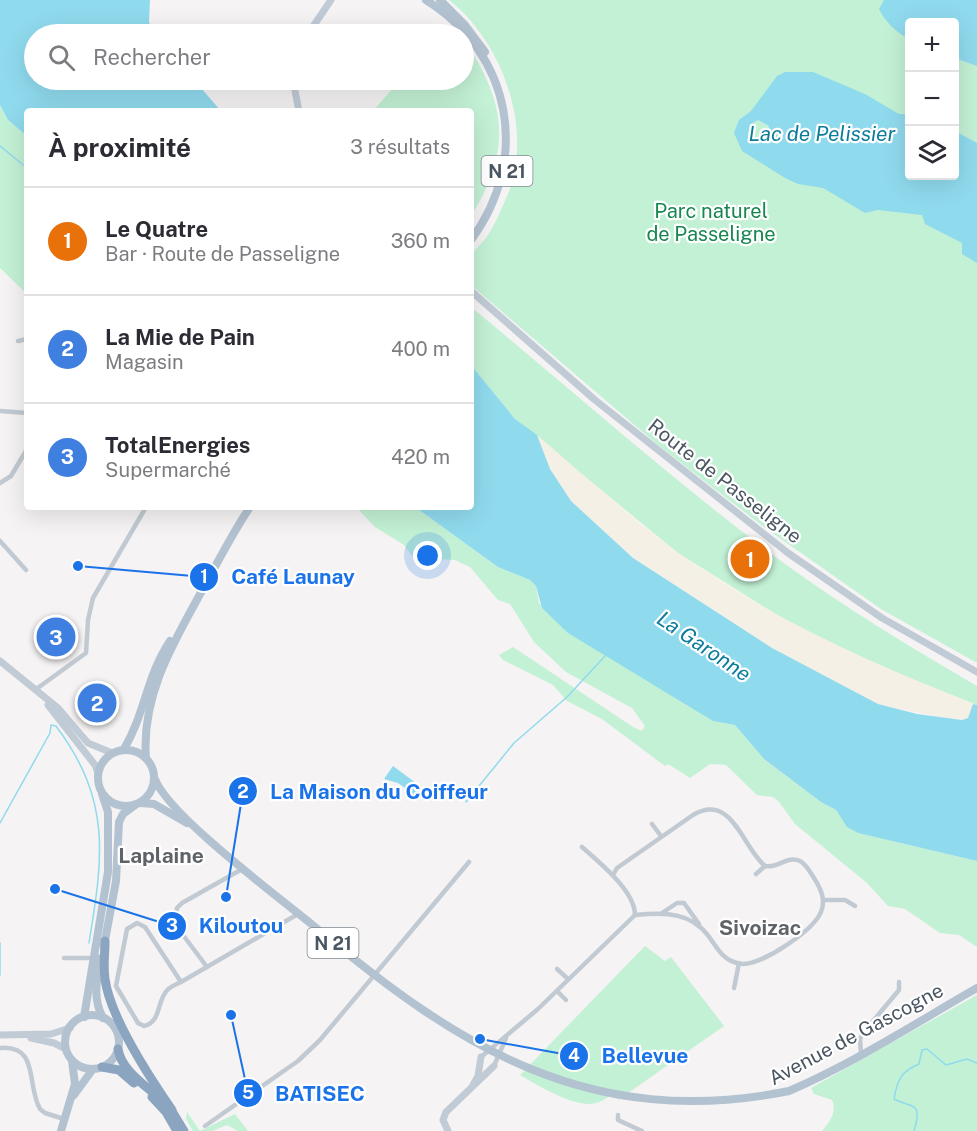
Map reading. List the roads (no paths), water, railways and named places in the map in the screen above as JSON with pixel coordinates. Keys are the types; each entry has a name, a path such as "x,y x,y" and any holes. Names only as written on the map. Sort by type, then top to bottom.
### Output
{"highway":[{"path":"105,941 105,980 111,1000 145,1071 184,1131"},
{"path":"118,1049 121,1060 130,1071 172,1110"},
{"path":"97,1068 119,1070 157,1101 177,1131"}],"main road":[{"name":"N 21","path":"426,0 442,10 456,24"},
{"name":"N 21","path":"435,0 465,24"},
{"path":"440,0 465,24"},
{"name":"N 21","path":"474,35 497,77 506,103 510,135 508,167 501,194 474,243"},
{"name":"N 21","path":"474,43 494,78 504,112 507,151 500,188 490,210 474,235"},
{"path":"124,749 135,729 157,663 246,510"},
{"path":"146,758 145,741 149,710 165,660 246,510"},
{"path":"72,1098 97,1068 115,1057 118,1049 114,1027 103,1018 97,1006 96,988 116,881 119,822 123,814 148,796 155,779 151,764 146,758 132,750 124,749 112,753 100,765 98,773 108,812 109,860 84,1017"},
{"name":"N 21","path":"155,779 162,793 196,828 373,976 475,1054 498,1068"},
{"path":"102,794 117,805 138,804"},
{"name":"N 21","path":"138,804 154,804 196,828"},
{"name":"Avenue de Gascogne","path":"748,1106 801,1086 977,987"},
{"path":"61,1131 72,1098 75,1074 72,1059 66,1049 70,1028 84,1017 103,1018"},
{"path":"72,1059 85,1068 97,1068"},
{"path":"614,1114 633,1117"}],"street":[{"path":"314,24 324,0"},
{"path":"318,16 331,0"},
{"path":"295,90 298,108"},
{"name":"Route de Passeligne","path":"474,294 595,400 788,553 882,618 977,672"},
{"path":"18,342 24,340"},
{"path":"0,411 24,413"},
{"path":"0,483 9,478 24,454"},
{"path":"37,692 86,653 88,620 93,598 144,510"},
{"path":"0,541 26,570"},
{"path":"0,661 58,708 88,743 112,753"},
{"path":"37,692 90,759 98,773"},
{"path":"613,875 617,868 661,836 700,811 715,809 728,816 765,866 774,867 792,859 802,862 818,883 823,900 821,912 810,927 760,961 739,963 720,954 684,903 677,903 663,913"},
{"path":"652,824 661,836"},
{"path":"582,847 613,875 633,904 634,915"},
{"path":"205,1126 306,1054 469,862"},
{"path":"756,874 765,866"},
{"path":"207,967 174,923 177,909 182,903 244,868"},
{"path":"823,900 845,900 855,906"},
{"path":"181,982 145,927 137,923 131,924 127,929 116,986 138,1023 144,1026 152,1023 165,992 298,913"},
{"path":"469,1092 478,1076 475,1054 507,1035 557,991 634,915 663,913 679,916 700,927"},
{"path":"64,958 94,958"},
{"path":"734,988 739,963"},
{"path":"557,969 568,980"},
{"path":"861,1054 860,1039 863,1033 899,990 899,982"},
{"path":"557,991 566,1000"},
{"path":"4,1035 51,1034 70,1028"},
{"path":"4,1035 44,1040 66,1049"},
{"path":"448,1131 443,1117 498,1068 507,1035"},
{"path":"0,1048 11,1047 22,1052 28,1065 39,1106 45,1113 64,1119"},
{"path":"614,1114 618,1120 642,1131"}],"water":[{"path":"0,0 150,0 150,24 24,24 24,90 203,90 218,108 24,108 24,133 8,120 0,105"},
{"path":"884,0 977,0 977,66 959,59 959,18 905,18 905,37 892,27 879,9"},
{"name":"Lac de Pelissier","path":"785,72 813,72 865,94 899,114 905,114 905,180 959,180 959,133 977,143 977,263 962,254 962,243 925,224 922,215 878,210 865,213 823,188 798,184 785,178 742,151 734,133 739,120 751,111 777,76","holes":["758,120 769,126 767,134 758,142 751,140 748,134 751,124"]},
{"name":"La Garonne","path":"474,369 515,419 537,435 550,469 571,501 633,558 772,648 878,704 917,714 962,720 968,718 973,704 977,705 977,861 858,833 847,827 836,810 821,802 764,759 735,725 713,721 568,633 542,608 536,586 530,580 498,567 419,510 474,510"},
{"path":"393,766 420,786 418,794 415,795 398,783 384,779"}],"waterway":[{"path":"0,146 24,166"},
{"path":"466,802 514,743 567,697 606,655"},
{"path":"0,823 50,733 51,725 56,726 74,753 87,779 95,805 99,830 98,883 89,943"},
{"path":"0,943 0,975"},
{"path":"914,1131 916,1110 911,1105 894,1099 901,1077 919,1064 922,1050 927,1049 946,1065 967,1059 977,1063"}],"place":[{"name":"Le Quatre","path":"750,559"},
{"name":"Café Launay","path":"78,566"},
{"name":"TotalEnergies","path":"56,637"},
{"name":"La Mie de Pain","path":"97,703"},
{"name":"Kiloutou","path":"55,889"},
{"name":"La Maison du Coiffeur","path":"226,897"},
{"name":"BATISEC","path":"231,1015"},
{"name":"Bellevue","path":"480,1039"}],"district":[{"name":"Laplaine","path":"161,855"},
{"name":"Sivoizac","path":"760,927"}],"park label":[{"name":"Parc naturel de Passeligne","path":"711,222"}]}
